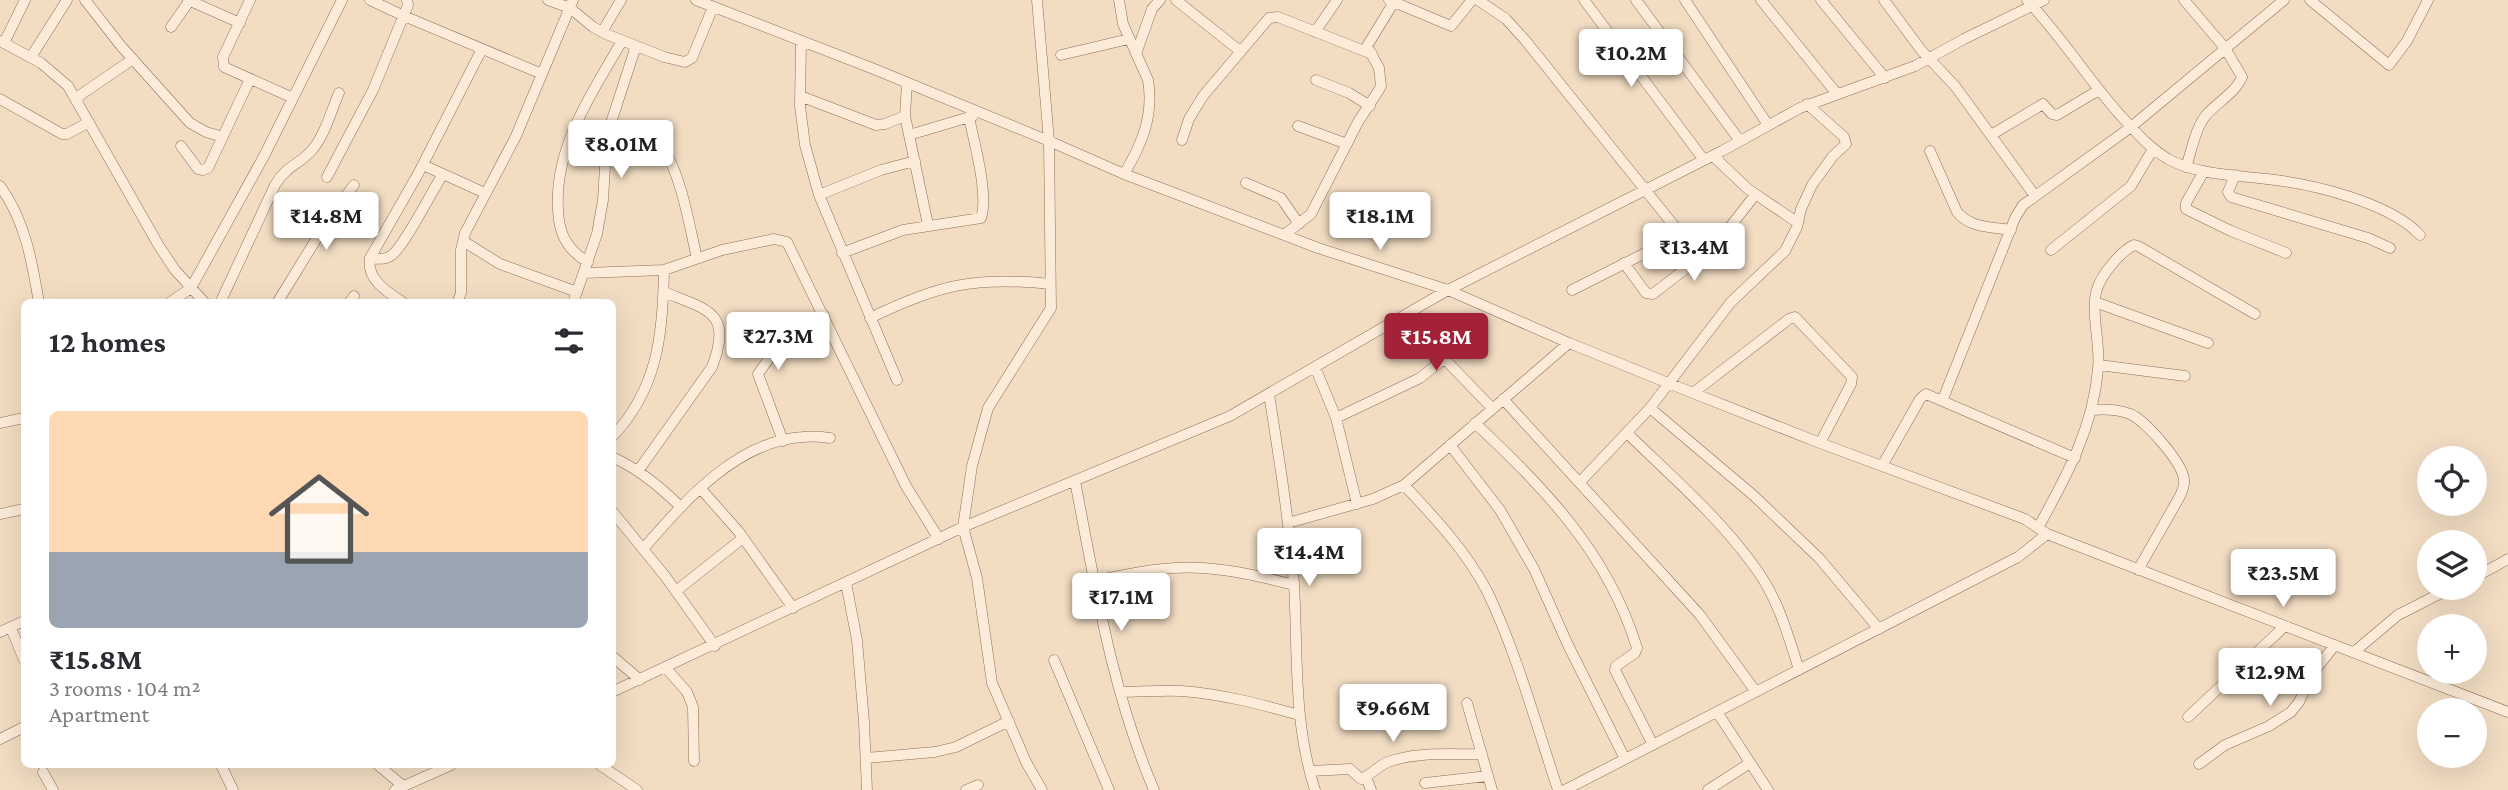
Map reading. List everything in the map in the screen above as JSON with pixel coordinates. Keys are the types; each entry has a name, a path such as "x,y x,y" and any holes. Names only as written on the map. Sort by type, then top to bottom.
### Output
{"street":[{"path":"25,0 2,42 31,57 68,86 140,217 175,270 201,299"},
{"path":"171,27 189,0 240,23"},
{"path":"250,0 222,62 224,68 293,97"},
{"path":"175,299 191,288 342,0"},
{"path":"370,0 542,74"},
{"path":"327,177 373,90 404,16 407,0"},
{"path":"548,0 571,4 580,18 622,41 673,60 689,61 713,7"},
{"path":"602,32 621,0"},
{"path":"696,0 907,83 1124,174 1318,248 1448,290 1693,393 2025,519 2042,531 2138,570 2508,712"},
{"path":"1037,0 1049,141 1051,308 988,408 972,466 964,527 977,578 992,683 1026,762 1042,790"},
{"path":"1119,0 1123,24 1148,80 1149,113 1142,142 1124,174"},
{"path":"1136,54 1152,9 1160,0"},
{"path":"1175,0 1240,51"},
{"path":"1315,32 1336,0"},
{"path":"1284,235 1299,224 1316,205 1381,86 1379,68 1367,49 1392,1 1451,26 1472,0"},
{"path":"1478,0 1506,19 1525,40 1678,229 1679,235 1573,290"},
{"path":"1584,0 1709,158 1755,195 1798,223"},
{"path":"1636,0 1740,141"},
{"path":"1685,0 1768,125"},
{"path":"1761,0 1838,94"},
{"path":"1821,0 1885,78"},
{"path":"1884,0 1929,60 1955,86 2035,196"},
{"path":"616,690 964,527 1230,416 1448,290 1709,158 1807,104 1929,60 2030,3 2044,0"},
{"path":"2184,0 2225,48 2241,73 2241,81 2206,116 2199,127 2186,167"},
{"path":"1942,399 2019,211 2035,196 2131,127 2284,0"},
{"path":"2316,2 2389,65 2407,41 2428,0"},
{"path":"31,57 62,2"},
{"path":"90,2 133,59 190,123 223,137"},
{"path":"2030,3 2099,90 2153,149 2186,167 2280,180 2351,198 2391,215 2420,236"},
{"path":"459,299 461,293 461,250 465,233 516,136 571,4"},
{"path":"1182,140 1194,109 1264,22 1273,17 1372,54"},
{"path":"1061,55 1129,39"},
{"path":"589,262 576,255 566,244 559,227 557,191 572,131 622,41"},
{"path":"801,41 800,96 805,145 818,195 897,380"},
{"path":"574,299 597,234 603,200 607,135 636,46"},
{"path":"399,299 372,276 370,258 423,165 482,49"},
{"path":"76,98 133,59"},
{"path":"181,146 198,169 208,168 250,79"},
{"path":"1316,80 1349,93 1370,106"},
{"path":"907,83 904,94 905,116 928,225"},
{"path":"1991,135 2043,104 2052,114 2057,115 2099,90"},
{"path":"221,299 275,185 286,169 304,158 317,143 339,93"},
{"path":"800,96 876,125 905,116"},
{"path":"0,99 62,134 89,122"},
{"path":"1580,482 1650,408 1731,302 1784,251 1812,185 1833,156 1846,144 1844,137 1807,104"},
{"path":"909,135 980,113"},
{"path":"842,253 903,230 979,220 982,215 981,187 969,117"},
{"path":"1298,126 1348,144"},
{"path":"606,148 643,143 663,148 669,158 684,204 697,258"},
{"path":"2051,250 2131,186 2153,149"},
{"path":"1930,151 1963,220 2011,230"},
{"path":"818,195 880,170 915,161"},
{"path":"423,165 485,194"},
{"path":"2204,171 2186,203 2186,209 2286,253"},
{"path":"370,258 384,259 392,255 443,174"},
{"path":"2235,175 2229,196 2390,248"},
{"path":"1246,183 1281,198 1299,224"},
{"path":"278,299 331,215 354,185"},
{"path":"0,186 19,219 28,245 38,299"},
{"path":"1625,263 1650,295 1707,252 1755,195"},
{"path":"585,274 664,270 697,258 783,239 790,246 906,486 939,539"},
{"path":"463,241 500,264 577,292"},
{"path":"1565,790 2018,557 2042,531 2075,458 2092,410 2099,365 2095,302 2098,288 2104,276 2134,245 2255,314"},
{"path":"616,430 637,408 655,361 664,292 664,270"},
{"path":"870,318 930,291 964,283 999,281 1050,284"},
{"path":"638,471 712,367 718,352 720,333 715,317 698,306 664,292"},
{"path":"2095,302 2208,343"},
{"path":"783,441 758,374 792,327 824,315"},
{"path":"1403,316 1492,408"},
{"path":"1693,393 1789,318 1795,317 1852,377 1851,384 1819,443"},
{"path":"1288,523 1357,504 1404,485 1569,342"},
{"path":"1336,418 1420,378 1444,359"},
{"path":"2099,365 2185,376"},
{"path":"1315,367 1336,418 1357,504"},
{"path":"1269,394 1294,584 1296,682 1302,741 1315,790"},
{"path":"1882,466 1920,399 1926,394 2075,458"},
{"path":"1503,399 1700,615 1756,692"},
{"path":"1650,408 1753,495 1819,558 1879,629"},
{"path":"2092,410 2118,411 2141,420 2159,440 2184,481 2180,496 2138,570"},
{"path":"0,423 21,419"},
{"path":"1475,423 1549,496 1587,543 1616,592 1637,648 1635,653 1616,666 1615,670 1653,744"},
{"path":"1626,433 1711,515 1755,567 1782,617 1799,670"},
{"path":"643,549 681,507 720,471 760,448 783,441 802,437 831,438"},
{"path":"1450,446 1500,510 1534,569 1568,645 1625,759"},
{"path":"616,459 638,471 681,507"},
{"path":"1075,481 1094,581 1121,692 1154,790"},
{"path":"1404,485 1458,545 1487,591 1510,648 1558,790"},
{"path":"701,489 743,538 793,608"},
{"path":"0,514 21,510"},
{"path":"616,516 715,646"},
{"path":"676,592 743,538"},
{"path":"2487,571 2508,559"},
{"path":"1094,581 1146,571 1200,567 1241,572 1294,584"},
{"path":"846,583 857,640 867,790"},
{"path":"2354,653 2398,615 2427,600"},
{"path":"0,632 21,623"},
{"path":"2188,717 2285,626"},
{"path":"11,628 21,652"},
{"path":"2199,764 2225,745 2269,726 2291,712 2299,702 2312,674 2334,645"},
{"path":"616,659 640,680"},
{"path":"1054,660 1109,790"},
{"path":"666,668 687,692 693,706 694,761"},
{"path":"1121,692 1180,691 1240,699 1299,715"},
{"path":"1467,703 1492,790"},
{"path":"1717,712 1769,790"},
{"path":"866,758 935,752 956,747 1009,721"},
{"path":"0,739 21,728"},
{"path":"1310,771 1347,768 1354,771 1359,779 1366,777 1378,766 1398,759 1482,754"},
{"path":"1709,790 1750,762"},
{"path":"222,768 233,790"},
{"path":"381,768 399,788 444,768"},
{"path":"604,768 637,790"},
{"path":"43,772 53,790"},
{"path":"1425,783 1488,776"},
{"path":"1366,777 1371,790"},
{"path":"966,790 978,785"}]}
